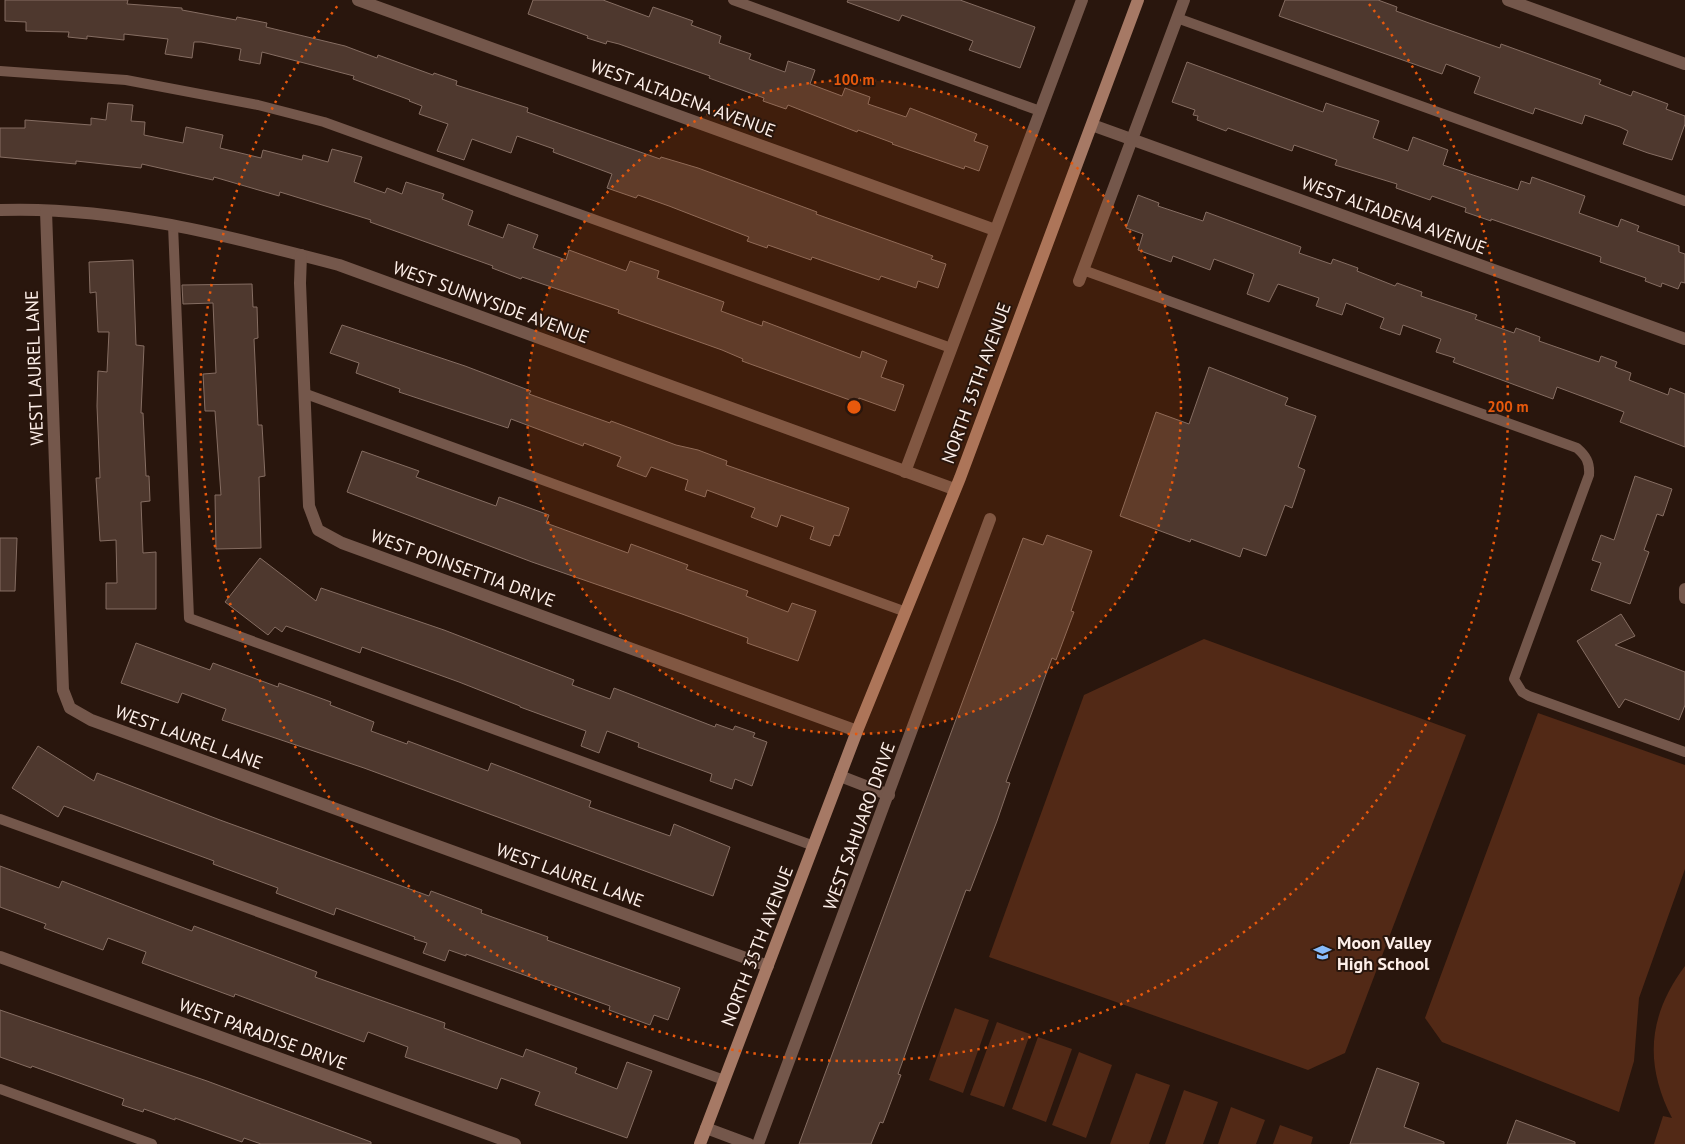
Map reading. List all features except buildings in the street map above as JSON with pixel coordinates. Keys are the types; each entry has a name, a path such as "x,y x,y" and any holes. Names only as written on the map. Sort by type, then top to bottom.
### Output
{"main road":[{"name":"NORTH 35TH AVENUE","path":"700,1144 857,731 954,489 1138,0"}],"street":[{"name":"WEST ALTADENA AVENUE","path":"358,0 995,230"},
{"name":"NORTH 35TH AVENUE","path":"905,472 1082,0"},
{"path":"1081,275 1184,0"},
{"path":"1508,0 1685,64"},
{"name":"WEST ALTADENA AVENUE","path":"1092,125 1685,338"},
{"name":"WEST SUNNYSIDE AVENUE","path":"0,210 77,212 173,225 340,265 954,489"},
{"name":"WEST LAUREL LANE","path":"46,211 63,690 70,708 91,720 768,966"},
{"name":"WEST POINSETTIA DRIVE","path":"302,255 300,283 306,394 309,506 318,530 342,543 857,731"},
{"name":"WEST SAHUARO DRIVE","path":"758,1144 990,519"},
{"path":"1685,589 1685,598"},
{"path":"840,776 889,795"},
{"name":"WEST PARADISE DRIVE","path":"0,957 515,1144"},
{"path":"706,1128 749,1144"}],"lane":[{"path":"733,0 1040,111"},
{"path":"1177,18 1685,201"},
{"path":"0,71 126,80 258,106 324,122 951,348"},
{"path":"173,225 189,618 814,846"},
{"path":"1081,275 1577,448 1583,453 1590,467 1589,475 1514,679 1522,692 1529,696 1685,752"},
{"path":"306,394 906,612"},
{"path":"0,819 724,1080"},
{"path":"0,1089 152,1144"}],"shaded area":[{"path":"1204,639 1466,735 1345,1053 1308,1070 989,957 1084,695"},
{"path":"1538,713 1685,765 1685,869 1639,998 1634,1061 1619,1112 1442,1042 1425,1018"},
{"path":"1685,966 1685,1144 1654,1144 1663,1116 1672,1118 1663,1098 1654,1059 1654,1040 1657,1022 1663,1003"},
{"path":"955,1008 989,1020 963,1093 929,1080"},
{"path":"997,1022 1030,1034 1004,1107 970,1095"},
{"path":"1038,1037 1072,1049 1046,1122 1012,1109"},
{"path":"1079,1052 1112,1065 1086,1138 1052,1125"},
{"path":"1136,1073 1170,1085 1149,1144 1110,1144"},
{"path":"1184,1090 1218,1102 1203,1144 1165,1144"},
{"path":"1231,1107 1265,1120 1256,1144 1218,1144"},
{"path":"1280,1125 1313,1137 1311,1144 1273,1144"}],"place":[{"name":"Moon Valley High School","path":"1323,952"}]}
